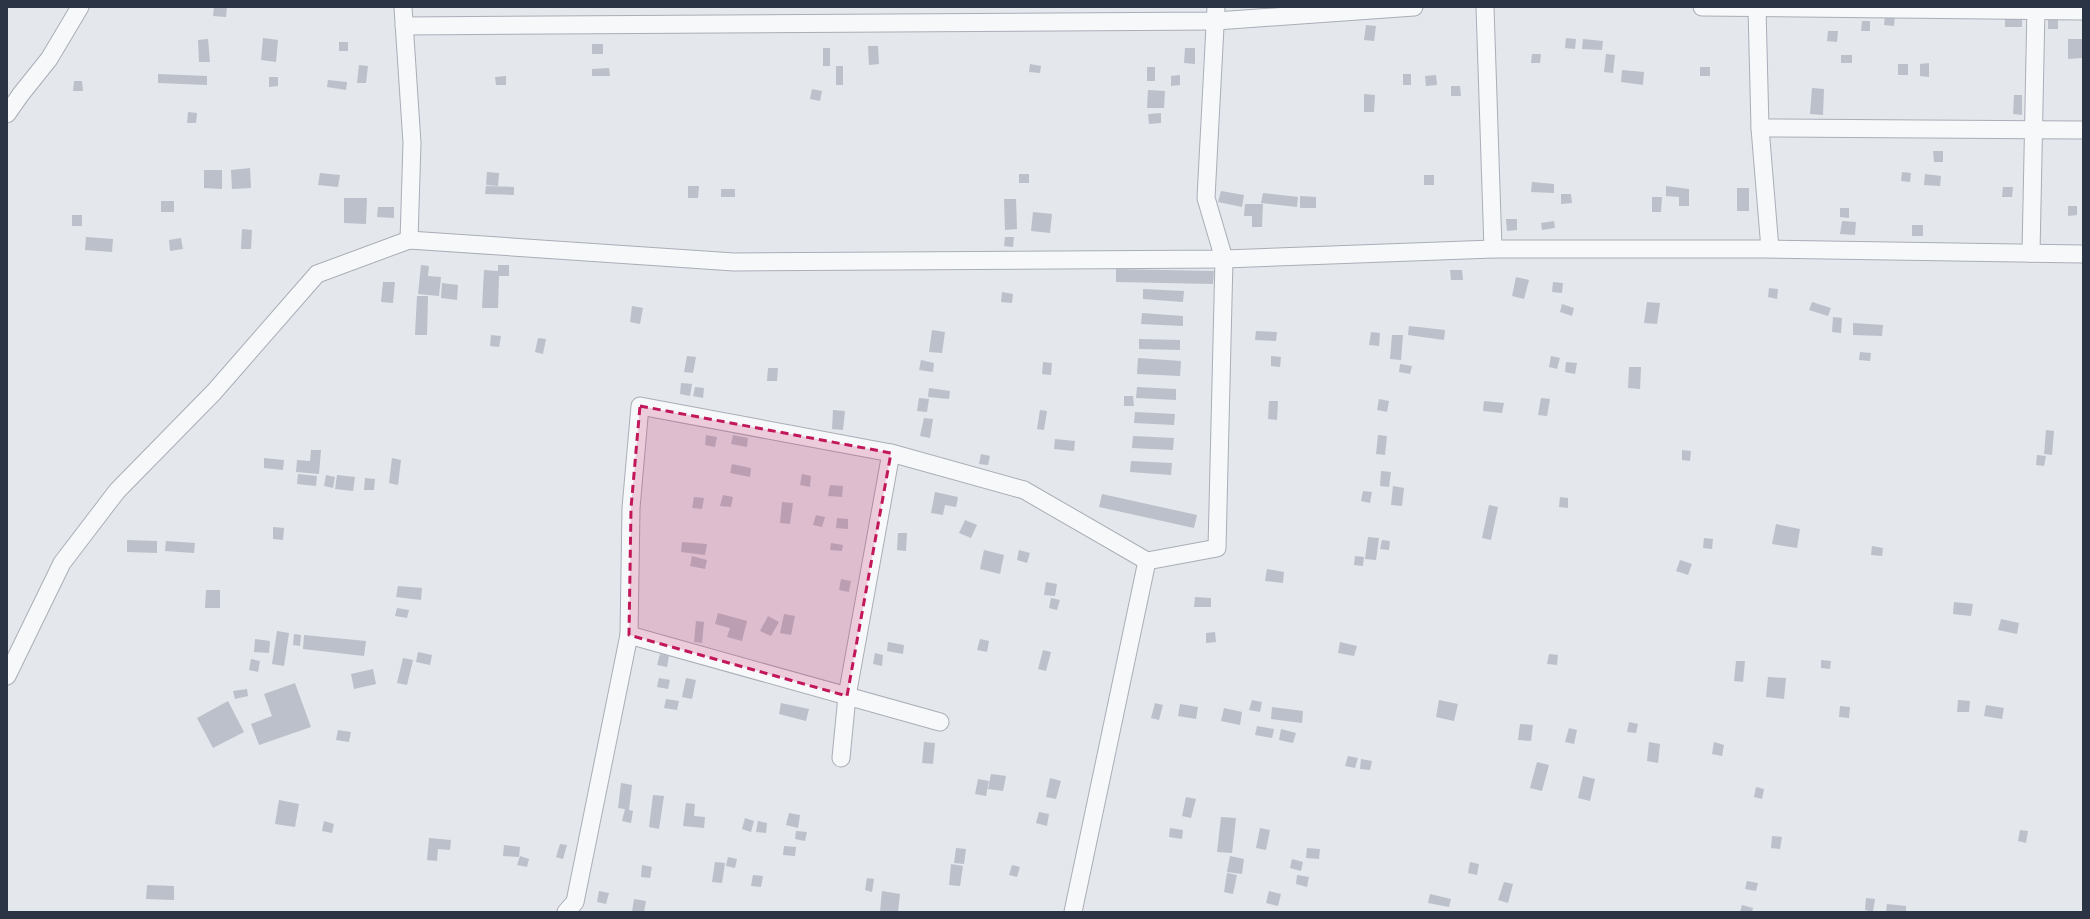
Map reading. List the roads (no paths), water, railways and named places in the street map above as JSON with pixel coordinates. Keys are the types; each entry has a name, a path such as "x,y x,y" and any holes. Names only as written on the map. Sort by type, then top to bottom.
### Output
{"street":[{"path":"7,114 48,59 80,7"},
{"path":"403,7 412,143 410,240"},
{"path":"404,26 1216,14 1414,7"},
{"path":"1484,7 1493,249"},
{"path":"1702,7 2036,9 2083,11"},
{"path":"1757,8 1760,128 1770,249"},
{"path":"2031,253 2036,9"},
{"path":"566,912 575,902 629,634 631,508 640,406 891,453 1024,490 1147,561 1217,548 1224,259 1206,198 1216,14"},
{"path":"1760,128 2083,130"},
{"path":"7,676 62,563 117,491 214,392 317,274 410,240 734,262 1224,259 1493,249 1770,249 2083,254"},
{"path":"841,758 846,696 891,453"},
{"path":"1073,912 1147,561"},
{"path":"629,634 940,722"}]}
